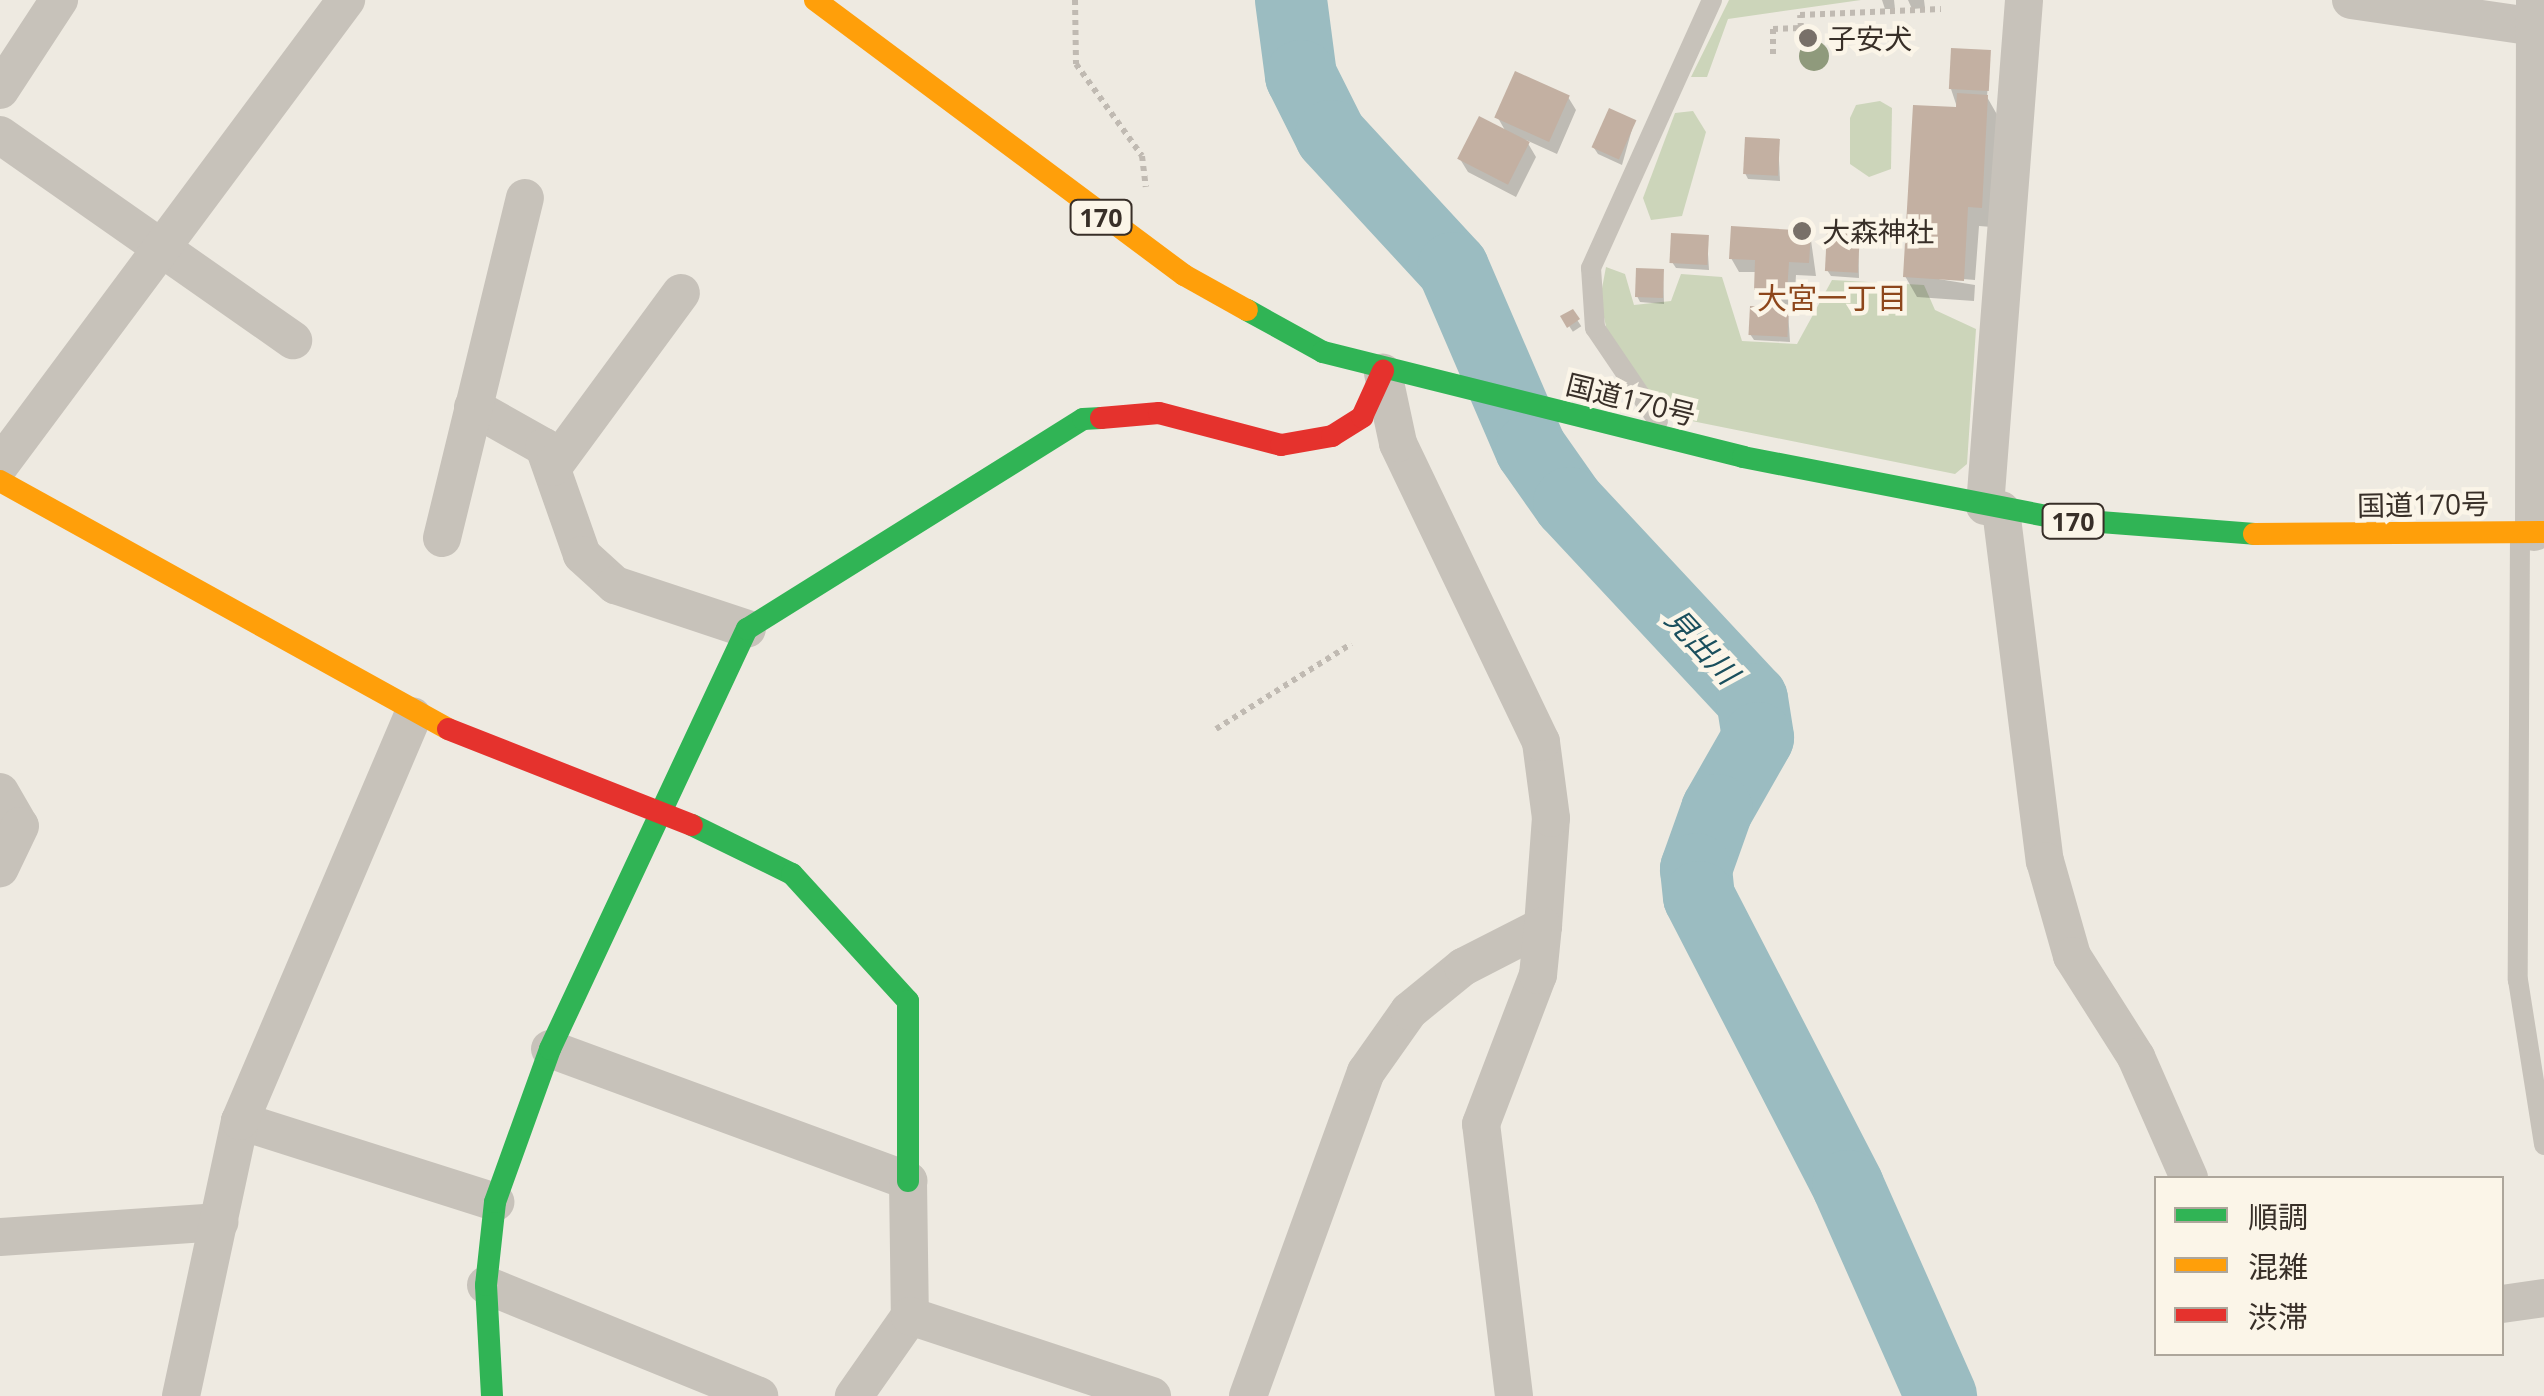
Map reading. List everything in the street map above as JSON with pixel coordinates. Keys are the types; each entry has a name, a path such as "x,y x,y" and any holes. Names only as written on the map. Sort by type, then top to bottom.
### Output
{"main road":[{"name":"国道170号","path":"815,0 1132,238 1271,330 1400,375 1676,441 1993,508 2260,535 2533,532"},
{"path":"492,1396 486,1285 495,1202 550,1049 658,808 748,629 1083,419 1160,413 1281,445 1332,436 1362,416 1400,375"},
{"path":"0,481 413,716 658,808 792,874 908,1001 908,1180"}],"street":[{"path":"0,90 59,0"},
{"path":"0,465 346,0"},
{"path":"2024,0 1993,508 2050,880 2072,956 2136,1057 2188,1176"},
{"path":"2351,0 2535,14 2533,532"},
{"path":"0,135 293,340"},
{"path":"442,538 525,198"},
{"path":"553,466 681,294"},
{"path":"1400,375 1398,443 1540,742 1551,818 1538,975 1482,1124 1514,1396"},
{"path":"474,407 544,447 582,555 615,585 748,629"},
{"path":"182,1396 240,1121 413,716"},
{"path":"0,792 20,826 0,868"},
{"path":"1248,1396 1366,1072 1409,1010 1464,966 1544,926"},
{"path":"550,1049 908,1180 910,1316 854,1396"},
{"path":"240,1121 495,1202"},
{"path":"0,1238 218,1222"},
{"path":"486,1285 759,1396"},
{"path":"2504,1304 2544,1298"},
{"path":"910,1316 1152,1396"}],"lane":[{"path":"1676,441 1595,328 1591,268 1712,0"},
{"path":"2533,532 2518,980 2544,1144"}],"path":[{"path":"1075,0 1076,64 1142,156 1146,184 1132,238"},
{"path":"1773,54 1773,28 1801,28 1800,15 1941,8"},
{"path":"1216,729 1351,644"}],"green space":[{"path":"1729,0 1861,0 1728,19 1707,77 1691,77"},
{"path":"1880,101 1892,108 1891,169 1869,177 1850,164 1850,118 1856,105"},
{"path":"1693,111 1706,132 1682,216 1651,220 1643,198 1675,113"},
{"path":"1606,267 1625,274 1634,305 1671,301 1681,274 1722,277 1742,341 1797,344 1832,280 1924,285 1935,310 1976,329 1967,464 1955,474 1667,416 1607,331 1600,299"}],"building":[{"path":"1951,48 1991,50 1989,91 1949,89"},
{"path":"1515,71 1570,95 1549,142 1494,118"},
{"path":"1957,93 1988,95 1982,208 1968,207 1964,281 1903,277 1913,105 1956,107"},
{"path":"1609,108 1636,120 1619,159 1592,147"},
{"path":"1479,116 1530,142 1508,185 1457,159"},
{"path":"1745,137 1780,139 1778,176 1743,174"},
{"path":"1731,226 1811,231 1809,263 1789,262 1787,292 1754,290 1755,260 1729,259"},
{"path":"1827,231 1860,233 1858,273 1825,271"},
{"path":"1671,233 1709,235 1707,265 1669,263"},
{"path":"1636,268 1664,269 1663,298 1635,297"},
{"path":"1750,306 1789,308 1787,337 1748,335"},
{"path":"1573,309 1580,319 1567,328 1560,316"}],"waterway":[{"name":"見出川","path":"1291,0 1301,76 1331,136 1453,268 1531,449 1569,503 1752,699 1758,738 1717,810 1696,869 1699,897 1848,1186 1941,1396"}],"traffic: fast":[{"path":"1247,310 1323,352 1743,457 2061,519 2254,534"},
{"path":"492,1396 486,1285 495,1202 550,1049 747,629 1083,419 1101,418"},
{"path":"692,825 792,874 908,1001 908,1181"}],"traffic: slow":[{"path":"815,0 1184,275 1247,310"},
{"path":"0,481 448,729"},
{"path":"2254,534 2544,532"}],"traffic: jam":[{"path":"1101,418 1159,413 1281,445 1332,436 1362,417 1383,371"},
{"path":"448,729 692,825"}],"place":[{"name":"子安犬","path":"1808,38"},
{"name":"大森神社","path":"1802,231"}],"district":[{"name":"大宮一丁目","path":"1832,298"}]}
